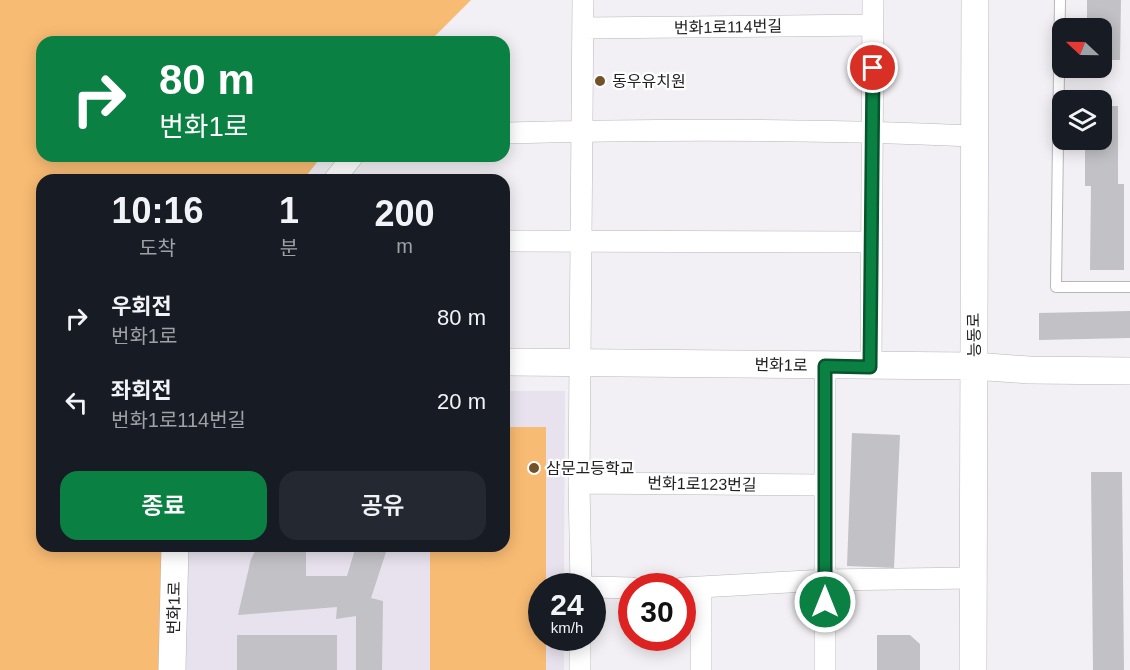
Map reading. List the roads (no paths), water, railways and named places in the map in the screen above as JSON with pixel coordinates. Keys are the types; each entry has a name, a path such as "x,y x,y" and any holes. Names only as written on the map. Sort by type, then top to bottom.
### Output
{"street":[{"path":"581,573 579,483 583,0"},
{"path":"870,367 873,0"},
{"name":"능동로","path":"973,670 975,0"},
{"name":"번화1로114번길","path":"583,28 873,25"},
{"path":"510,133 873,131 974,136"},
{"path":"339,174 348,162"},
{"path":"510,241 872,242"},
{"name":"번화1로","path":"510,362 870,367 974,366 1029,370 1130,371"},
{"path":"825,366 825,670"},
{"name":"번화1로123번길","path":"579,483 825,485"},
{"name":"번화1로","path":"172,670 175,552"},
{"path":"696,588 825,580 973,578"},
{"path":"696,624 701,670"},
{"path":"580,651 580,670"}],"lane":[{"path":"1060,0 1056,287 1130,287"}],"place":[{"name":"동우유치원","path":"600,81"},
{"name":"삼문고등학교","path":"534,468"}]}
